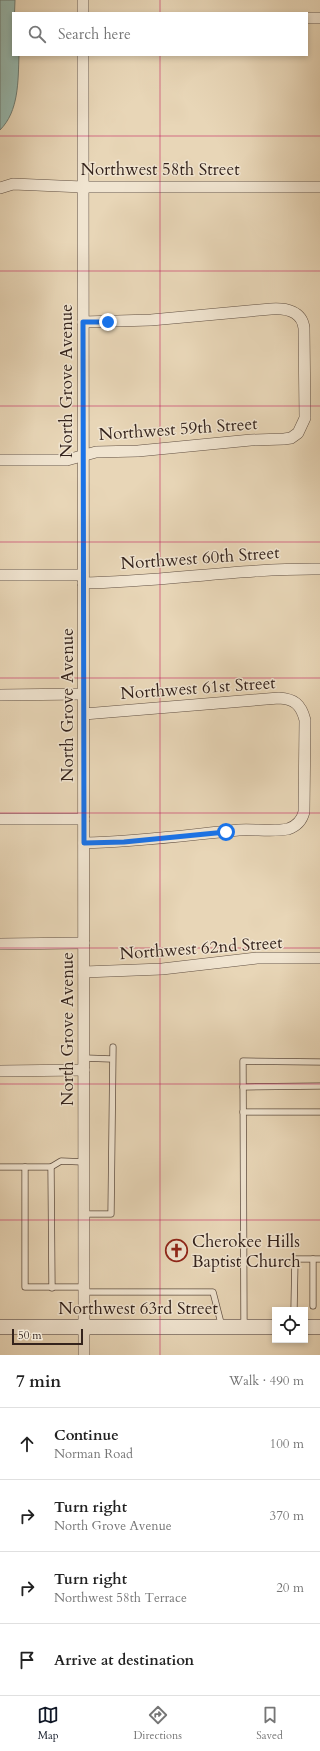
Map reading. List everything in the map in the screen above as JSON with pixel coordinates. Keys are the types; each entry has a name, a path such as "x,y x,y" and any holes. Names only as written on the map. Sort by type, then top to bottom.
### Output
{"main road":[{"name":"Northwest 63rd Street","path":"0,1327 272,1327"},
{"path":"308,1327 320,1327"}],"street":[{"path":"83,0 83,12"},
{"path":"308,18 320,18"},
{"name":"North Grove Avenue","path":"83,56 84,1355"},
{"name":"Northwest 58th Street","path":"0,188 13,184 83,187 320,187"},
{"name":"Northwest 59th Street","path":"0,460 67,460 96,452 138,451 291,438 298,433 304,418 303,320 300,316 288,310 271,309 151,320 83,322"},
{"name":"Northwest 60th Street","path":"0,575 83,579 158,580 251,570 320,569"},
{"path":"0,695 83,694"},
{"name":"Northwest 61st Street","path":"84,714 288,699 296,702 302,710 305,720 304,812 302,819 288,829 241,830 124,842 84,843"},
{"path":"0,819 84,819"},
{"path":"0,944 84,944"},
{"name":"Northwest 62nd Street","path":"84,972 162,969 258,958 320,958"},
{"path":"0,1071 84,1070"}],"lane":[{"path":"83,1214 111,1214 112,1047"},
{"path":"84,1058 112,1059"},
{"path":"244,1327 243,1061 320,1062"},
{"path":"243,1087 320,1086"},
{"path":"243,1112 320,1112"},
{"path":"0,1167 51,1167 61,1162 84,1162"},
{"path":"25,1167 25,1287 83,1290 213,1292 222,1327"},
{"path":"51,1167 52,1288"},
{"path":"294,1307 295,1259 320,1258"},
{"path":"313,1259 313,1306"}],"water":[{"path":"0,0 15,0 15,12 12,12 12,56 19,56 18,85 11,114 0,130"}],"place":[{"name":"Cherokee Hills Baptist Church","path":"176,1251"}],"route":[{"path":"108,322 83,322 84,843 124,842 226,832"}]}
